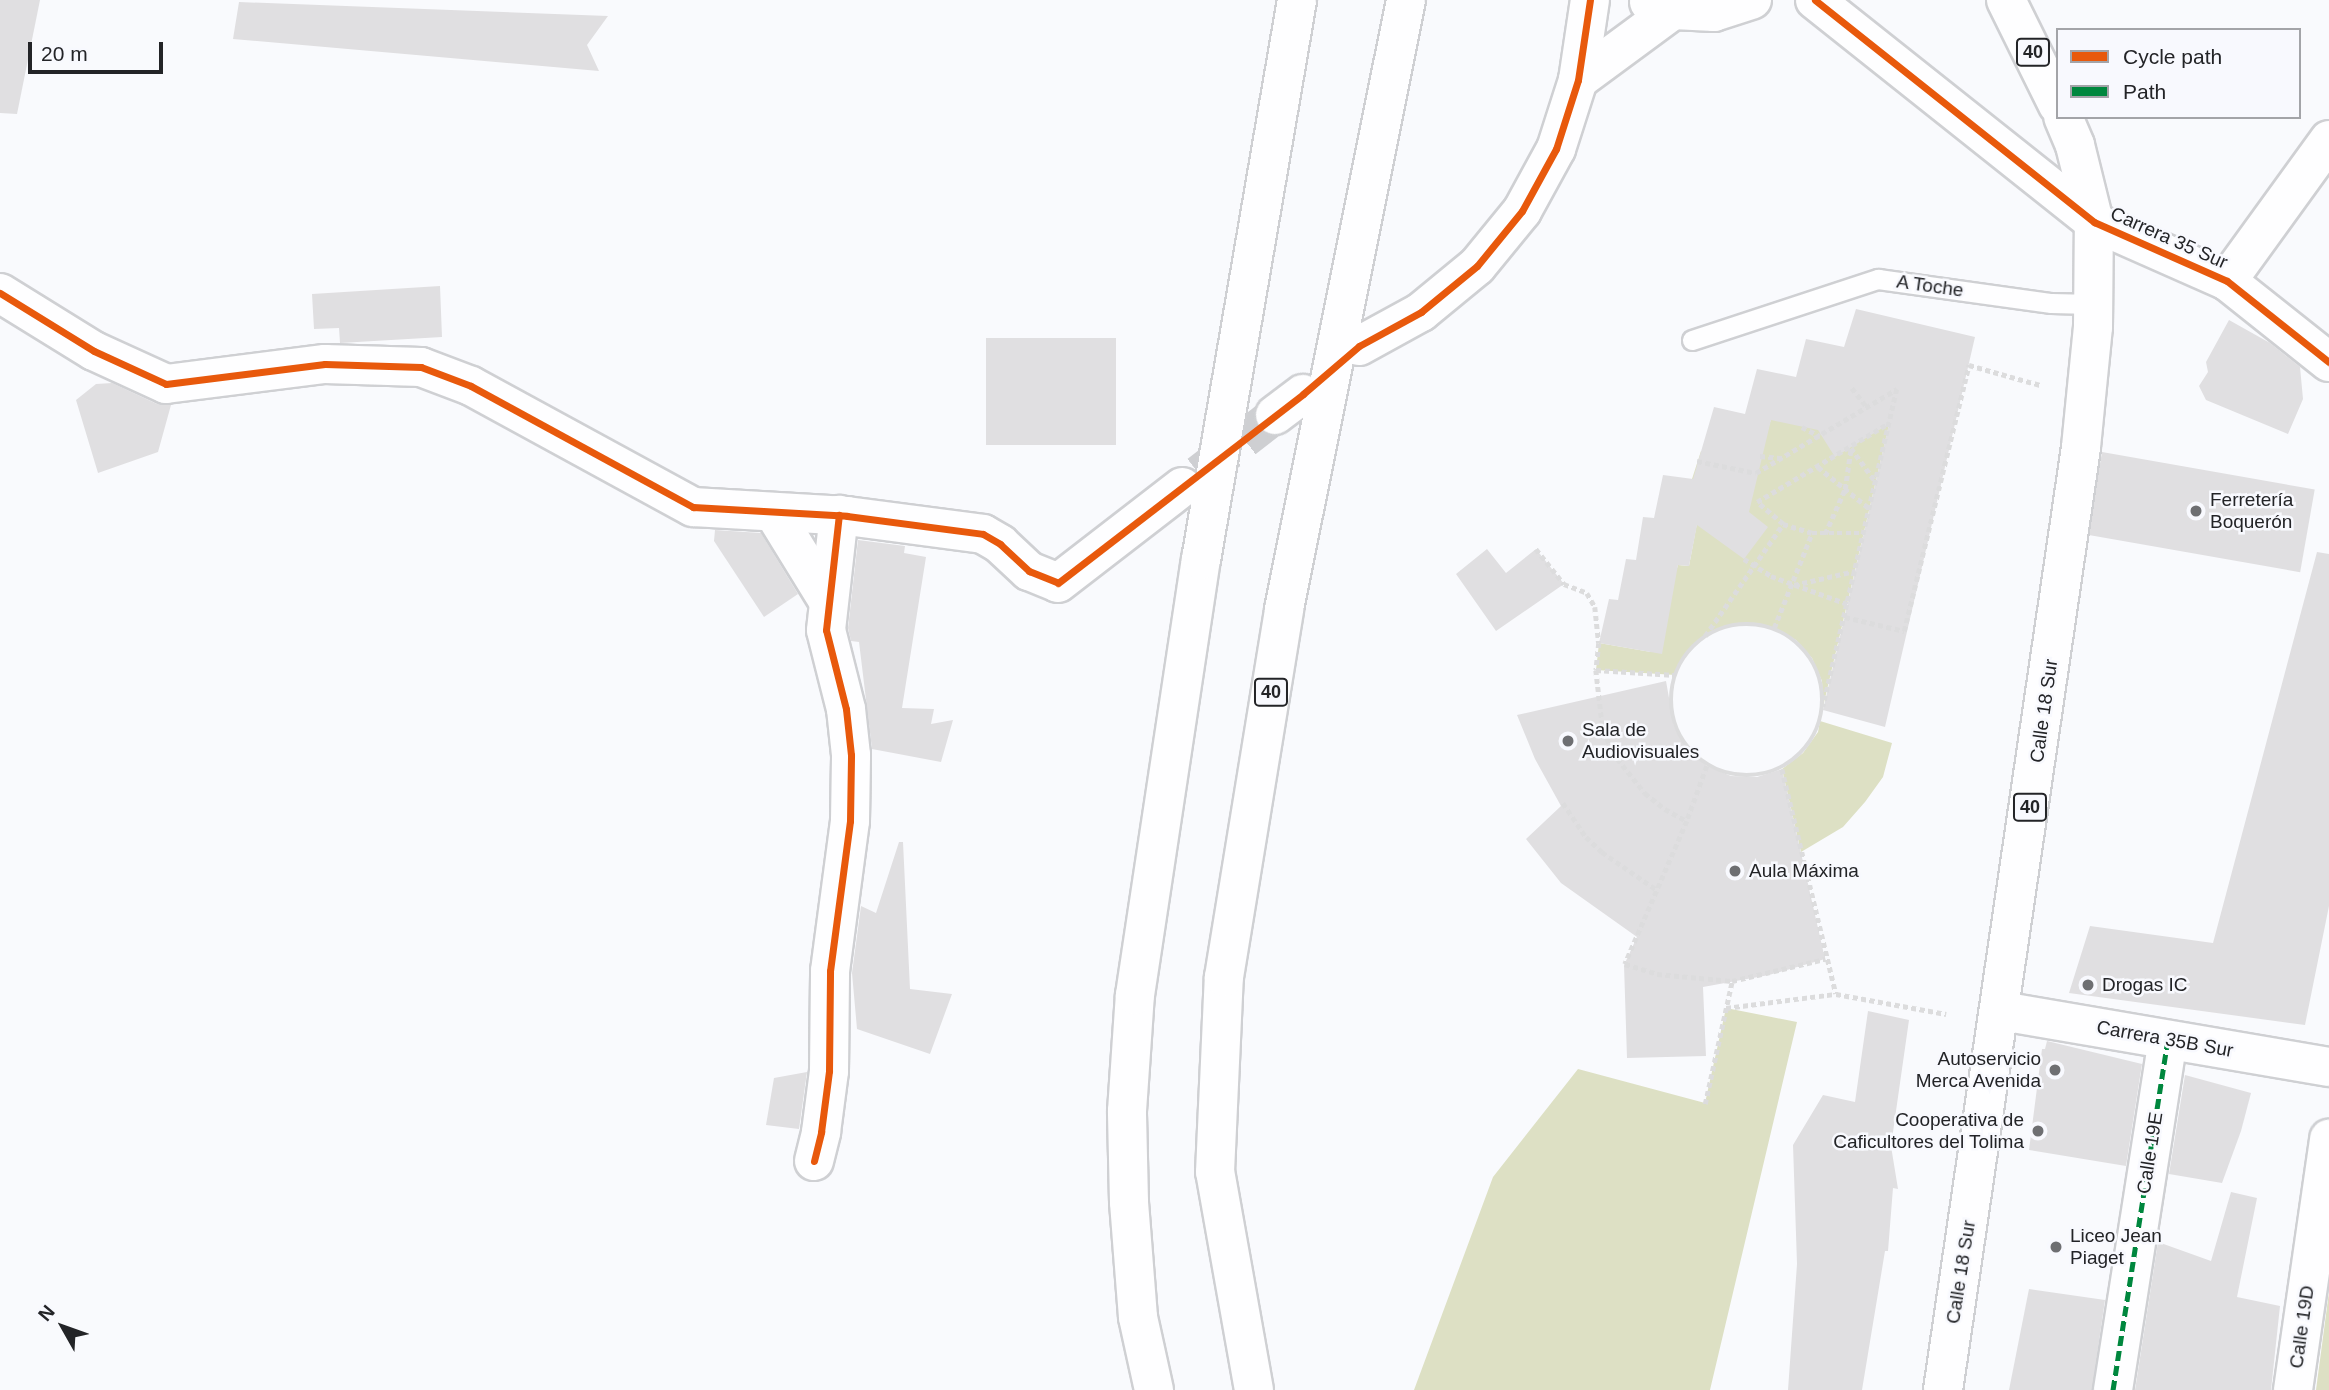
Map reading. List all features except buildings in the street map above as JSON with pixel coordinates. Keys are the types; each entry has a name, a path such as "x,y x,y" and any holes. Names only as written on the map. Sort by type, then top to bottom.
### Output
{"main road":[{"path":"1154,1390 1138,1317 1129,1202 1127,1111 1135,995 1201,560 1297,0"},
{"name":"40","path":"1254,1390 1215,1172 1224,977 1284,609 1406,0"},
{"path":"1359,346 1421,312 1477,267 1522,211 1556,149 1578,80 1590,0"},
{"path":"1578,80 1659,5 1714,12 1752,0"},
{"name":"Carrera 35 Sur","path":"1815,0 2094,222 2227,281 2329,362"},
{"name":"40","path":"2006,0 2056,100"},
{"name":"Calle 18 Sur","path":"1943,1390 2001,1011 2081,447 2093,304 2094,222 2075,145 2064,119"},
{"path":"2227,281 2329,140"},
{"path":"0,293 94,351 166,384 325,364 421,367 471,386 693,507 720,506 774,513 839,515 983,534 1000,544 1029,571 1058,583 1182,487"},
{"path":"774,513 827,599"},
{"path":"814,1160 821,1132 829,1071 830,971 850,821 851,755 846,709 826,630 827,599 839,515"},
{"name":"Carrera 35B Sur","path":"2001,1011 2329,1067"},
{"name":"Calle 19E","path":"2113,1390 2168,1040"},
{"name":"Calle 19D","path":"2293,1390 2329,1139"}],"lane":[{"name":"A Toche","path":"1692,340 1878,279 2051,303 2093,304"}],"path":[{"path":"1845,617 1904,631 1969,365 2040,385"},
{"path":"1852,388 1867,407"},
{"path":"1698,461 1756,473 1897,389 1818,732 1802,753 1782,769 1757,777 1731,776 1707,766 1687,749 1674,726 1670,701 1675,675 1686,654 1704,637 1783,524"},
{"path":"1864,533 1812,533 1783,524 1757,502 1890,422"},
{"path":"1802,427 1820,436"},
{"path":"1851,447 1876,482"},
{"path":"1825,534 1845,489 1851,447"},
{"path":"1760,456 1782,458"},
{"path":"1818,467 1870,509"},
{"path":"1774,628 1812,533"},
{"path":"1536,549 1564,584 1587,593 1595,607 1599,643 1596,670 1602,722 1612,752 1645,793 1665,809 1687,821"},
{"path":"1744,559 1793,586 1848,604"},
{"path":"1793,586 1855,571"},
{"path":"1704,637 1726,626 1750,623 1774,628 1796,640 1812,658 1822,681 1823,707"},
{"path":"1596,670 1675,675"},
{"path":"1707,766 1687,821 1625,964 1657,974 1732,981 1825,959"},
{"path":"1782,769 1825,959 1836,994"},
{"path":"1563,803 1586,837 1602,852 1657,890"},
{"path":"1705,1104 1732,981"},
{"path":"1726,1008 1836,994 1945,1014"}],"green space":[{"path":"1904,361 1823,707 1822,681 1812,658 1796,640 1774,628 1750,623 1726,626 1704,637 1686,654 1675,675 1596,670 1599,643 1651,652 1678,565 1689,566 1697,523 1718,483 1692,479 1701,451 1760,456 1771,419"},
{"path":"1820,721 1892,743 1883,777 1865,802 1843,827 1801,852 1782,769 1803,753 1818,732"},
{"path":"1726,1008 1797,1022 1710,1390 1414,1390 1493,1177 1578,1069 1705,1103"},
{"path":"2329,1292 2329,1390 2316,1390"}],"tunnel":[{"path":"1199,474 1275,415"}],"marked path":[{"path":"2113,1390 2168,1040"}],"cycle path":[{"path":"0,293 94,351 166,384 325,364 421,367 471,386 693,507 847,516 983,534 1000,544 1029,571 1058,583 1303,394 1359,346 1421,312 1477,266 1522,211 1556,149 1578,80 1590,0"},
{"path":"1815,0 2094,222 2227,281 2329,362"},
{"path":"814,1161 821,1132 829,1071 830,971 850,821 851,755 846,709 826,630 839,515"}],"place":[{"name":"Ferretería Boquerón","path":"2196,511"},
{"name":"Sala de Audiovisuales","path":"1568,741"},
{"name":"Aula Máxima","path":"1735,871"},
{"name":"Drogas IC","path":"2088,985"},
{"name":"Autoservicio Merca Avenida","path":"2055,1070"},
{"name":"Cooperativa de Caficultores del Tolima","path":"2038,1131"},
{"name":"Liceo Jean Piaget","path":"2056,1247"}]}
